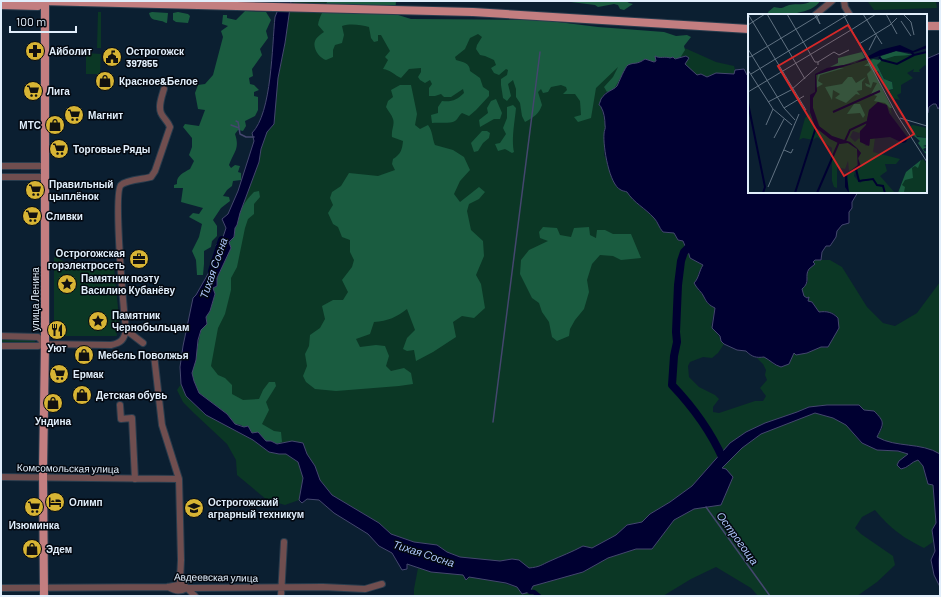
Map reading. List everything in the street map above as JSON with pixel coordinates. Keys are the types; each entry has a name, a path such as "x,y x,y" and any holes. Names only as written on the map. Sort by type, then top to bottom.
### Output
{"main road":[{"path":"1,5 38,6 44,1 480,12 748,29"},
{"name":"улица Ленина","path":"44,1 44,592"},
{"path":"927,26 940,26"}],"street":[{"path":"816,14 832,1"},
{"path":"844,1 845,7 849,14"},
{"path":"1,346 38,346 45,344 111,345 121,342 125,336 126,330 118,212 119,189 123,184 151,177 155,171 170,127 161,114 160,108 164,89"},
{"path":"1,166 45,166"},
{"path":"1,177 45,177"},
{"path":"126,330 143,343"},
{"path":"1,336 38,337 45,344"},
{"path":"154,355 162,425 179,479 181,560 180,581 195,596"},
{"path":"120,405 121,419 132,418 135,479"},
{"name":"Комсомольская улица","path":"1,477 179,479"},
{"path":"281,596 280,588 284,542"},
{"name":"Авдеевская улица","path":"1,588 44,592 168,587 178,585 187,588 323,587 365,589 382,584"}],"green space":[{"path":"292,1 326,1 327,2 323,13 395,25 476,26 648,39 687,49 716,62 734,66 734,74 716,73 707,77 701,74 697,76 685,64 687,60 686,56 609,90 605,93 601,107 606,128 604,133 604,155 608,168 620,190 627,191 636,202 651,215 663,232 674,233 678,240 683,241 691,256 704,266 698,273 698,290 704,295 705,300 715,308 711,325 724,344 718,353 712,358 703,357 690,362 688,366 689,377 699,387 715,395 719,399 713,407 713,412 719,413 755,401 763,401 766,396 760,388 767,380 765,375 766,370 757,358 764,357 770,360 774,365 791,360 794,353 821,347 826,348 839,328 835,314 827,311 819,312 812,302 808,301 809,298 803,296 802,289 808,282 807,274 815,260 830,260 842,267 867,307 883,323 895,326 917,313 940,282 940,454 933,450 892,443 877,437 883,427 874,411 827,405 809,407 720,454 692,486 650,514 642,522 627,525 616,535 592,548 583,546 568,554 549,561 540,567 529,568 512,559 500,561 460,557 447,552 437,545 414,542 391,534 379,523 332,495 320,480 315,466 307,454 303,443 277,444 196,360 240,213 259,162 261,149 267,132 274,124 278,78 289,13 294,3"},
{"path":"326,1 396,1 395,14 411,19 542,20 598,27 664,32 676,36 687,35 691,37 684,46 685,50 680,58 658,58 654,62 645,59 625,70 614,89 607,92 604,87 613,77 618,67 596,88 591,118 578,122 574,117 581,115 580,101 575,94 563,94 567,90 566,87 561,85 551,87 548,92 543,93 541,89 538,92 542,105 541,108 536,115 525,122 522,116 520,103 516,97 516,89 513,80 508,84 511,96 507,101 503,98 501,79 507,75 508,70 506,69 499,75 494,73 491,68 496,65 494,60 480,55 476,49 482,37 478,34 470,38 465,49 455,57 456,60 464,62 469,66 470,71 480,78 483,87 489,91 489,96 469,116 462,113 453,122 432,123 431,115 438,113 438,107 442,101 452,101 457,99 464,93 463,89 451,97 444,97 441,94 429,96 429,88 432,84 430,80 425,83 420,80 418,77 421,72 421,68 409,69 401,78 388,70 383,69 388,60 385,57 390,51 381,35 378,35 378,41 374,42 371,38 369,27 366,26 352,24 342,26 344,35 342,43 335,45 333,57 326,60 323,59 316,52 314,45 316,39 324,32 318,25 320,16 327,2"},
{"path":"570,1 626,1 633,4 624,10 620,9 618,5 614,4 598,7 595,5"},
{"path":"812,1 820,1 811,9 797,13 769,14 768,12 774,7 782,8 789,5 809,3"},
{"path":"937,1 937,8 874,10 868,2"},
{"path":"245,11 266,12 271,20 266,31 268,38 260,49 262,55 252,69 253,76 249,78 250,84 254,85 259,90 254,92 254,96 258,97 258,110 255,116 245,121 246,126 243,131 238,130 235,134 237,147 229,165 231,168 235,165 240,166 238,172 241,173 241,180 233,181 232,186 223,196 229,197 230,201 221,208 213,220 217,226 217,236 212,241 211,247 204,251 203,275 197,275 196,260 192,251 199,237 202,224 189,217 193,213 199,214 203,208 181,202 183,188 174,188 174,185 177,184 179,177 190,169 194,161 189,155 192,147 192,138 183,127 185,124 199,126 205,110 198,109 195,93 198,85 205,84 213,75 223,37 221,31 228,26 222,24 223,15 227,15 227,18 236,20"},
{"path":"98,12 101,12 101,48 97,48"},
{"path":"178,12 188,14 190,16 188,23 176,22 173,20 173,13"},
{"path":"149,13 168,13 167,23 152,19"},
{"path":"86,53 101,54 100,74 86,74"},
{"path":"400,85 411,85 417,114 415,125 420,129 428,125 435,145 453,150 464,157 470,170 460,181 454,194 460,202 479,187 485,192 479,199 469,204 467,211 471,230 483,241 484,256 476,275 481,284 485,308 474,318 462,316 453,322 456,337 416,361 414,350 407,351 403,349 407,338 415,330 407,309 392,318 374,322 370,334 356,339 360,347 376,345 385,346 389,356 386,366 391,371 404,368 411,373 413,384 336,391 315,389 306,382 303,376 307,366 305,354 309,346 310,335 320,328 325,319 322,306 333,300 343,300 348,292 342,280 352,267 354,260 350,252 350,240 342,237 338,227 333,224 328,213 333,205 330,198 332,192 341,186 349,173 378,176 395,170 392,164 393,159 401,152 403,141 392,137 392,116 386,107 388,101 393,97 391,90"},
{"path":"496,99 502,113 500,119 494,119 480,127 479,120 488,113 487,108 491,101"},
{"path":"513,105 516,108 513,136 514,152 512,153 505,149 498,151 495,144 500,143 506,134 503,128 507,118 507,107"},
{"path":"482,131 487,131 490,133 489,138 483,143 478,151 474,152 471,143"},
{"path":"259,191 260,197 254,204 254,214 248,219 237,267 231,278 231,290 225,314 218,328 211,366 218,375 225,378 232,385 232,394 243,400 259,399 269,382 275,382 276,386 266,402 269,410 262,424 274,431 281,432 282,442 277,444 271,441 266,441 252,434 241,425 235,424 227,414 199,393 192,373 201,330 207,324 206,317 210,311 215,294 212,288 217,286 217,278 231,248 229,243 234,237 239,214 246,201 254,192"},
{"path":"543,227 557,228 560,235 571,237 574,228 589,227 590,235 596,238 597,230 605,230 613,234 631,234 641,258 621,260 613,256 600,255 592,264 587,280 589,292 584,309 570,329 569,336 557,341 552,337 549,322 542,312 539,303 532,298 520,274 521,260 529,250 548,241 540,238 539,232"},
{"path":"54,257 66,263 114,267 120,328 116,329 117,336 54,336"},
{"path":"1,338 35,339 35,344 1,343"},
{"path":"181,384 186,396 206,415 253,440 269,452 286,454 298,462 303,478 299,500 285,505 267,500 237,475 236,460 227,444 183,402 177,390"},
{"path":"814,412 843,423 858,440 868,447 908,454 907,468 912,462 918,460 923,466 925,477 933,484 936,523 932,530 933,542 924,548 897,532 875,510 862,517 855,528 861,534 893,556 895,565 877,582 857,596 758,596 751,588 716,567 691,579 663,596 414,596 418,568 479,577 530,592 533,586 583,572 608,558 636,549 652,549 674,520 694,509 721,505 733,477 722,468 742,448 761,434"}],"water":[{"path":"279,1 291,1 278,78 274,124 267,132 261,149 259,162 235,228 234,237 229,242 231,248 217,278 217,286 213,288 215,294 210,311 206,317 207,324 201,330 198,340 196,360 192,373 199,393 227,414 235,424 244,427 248,426 252,433 258,432 266,441 271,441 277,444 292,441 303,443 307,454 315,466 320,480 332,495 379,523 391,534 414,542 437,545 447,552 460,557 500,561 512,559 519,560 529,568 540,566 583,546 592,548 616,535 627,525 642,522 650,514 692,486 730,443 746,432 765,423 809,407 827,405 859,405 864,410 874,411 882,420 882,426 877,437 892,443 933,450 940,454 940,587 934,575 931,560 935,551 932,530 936,523 933,485 928,484 923,466 918,460 901,469 897,465 899,461 908,454 898,451 877,450 862,443 846,425 833,418 815,413 761,434 742,448 722,468 726,469 733,477 721,505 694,509 674,520 652,549 636,549 608,558 583,572 533,586 530,592 522,594 517,587 506,583 469,577 466,580 463,575 431,572 407,564 407,569 402,570 392,553 379,546 368,534 334,513 319,500 307,499 302,503 299,500 303,478 298,462 286,454 269,452 253,440 206,415 186,396 181,384 180,367 193,298 216,260 219,250 216,245 222,240 226,228 222,219 228,214 238,191 254,141 252,133 259,123 264,110 270,78 275,17 279,7"},
{"path":"940,53 940,106 938,109 936,104 933,104 929,107 927,114 927,59"},
{"path":"655,56 673,57 675,59 686,56 689,58 685,64 697,75 701,74 707,77 716,73 734,74 735,70 744,69 748,75 748,193 857,193 852,202 852,208 849,212 849,223 842,225 837,231 836,237 830,246 826,246 822,252 821,260 815,260 813,262 815,264 809,269 806,284 802,289 804,296 807,298 809,297 808,301 812,302 819,312 829,312 838,318 839,328 828,347 821,347 807,353 796,355 794,353 789,364 781,367 764,357 754,357 746,351 737,350 724,344 721,341 720,336 712,328 715,308 707,302 694,283 703,265 690,258 683,241 678,240 674,233 663,232 657,221 627,192 617,187 613,181 606,156 604,140 605,118 599,104 607,92 617,86 628,65 645,59 654,62 656,61"}],"waterway":[{"path":"493,422 540,52"},
{"path":"236,121 238,122 239,127"},
{"path":"231,125 239,128 240,134 246,137 254,137"},
{"name":"Тихая Сосна","path":"212,271 222,240"},
{"path":"687,249 684,252 681,261 678,285 677,342 674,356 672,385 700,420 713,439 723,459"},
{"name":"Острогоща","path":"706,507 770,596"},
{"path":"526,588 530,592 534,592 539,596"}],"place":[{"name":"Айболит","path":"35,51"},
{"name":"Острогожск 397855","path":"112,57"},
{"name":"Красное&Белое","path":"105,81"},
{"name":"Лига","path":"33,91"},
{"name":"Магнит","path":"74,115"},
{"name":"МТС","path":"55,125"},
{"name":"Торговые Ряды","path":"59,149"},
{"name":"Правильный цыплёнок","path":"35,190"},
{"name":"Сливки","path":"32,216"},
{"name":"Острогожская горэлектросеть","path":"139,259"},
{"name":"Памятник поэту Василию Кубанёву","path":"67,284"},
{"name":"Памятник Чернобыльцам","path":"98,321"},
{"name":"Уют","path":"57,330"},
{"name":"Мебель Поволжья","path":"84,355"},
{"name":"Ермак","path":"59,374"},
{"name":"Детская обувь","path":"82,395"},
{"name":"Ундина","path":"53,403"},
{"name":"Олимп","path":"55,502"},
{"name":"Изюминка","path":"34,507"},
{"name":"Острогожский аграрный техникум","path":"194,508"},
{"name":"Эдем","path":"32,549"}]}
